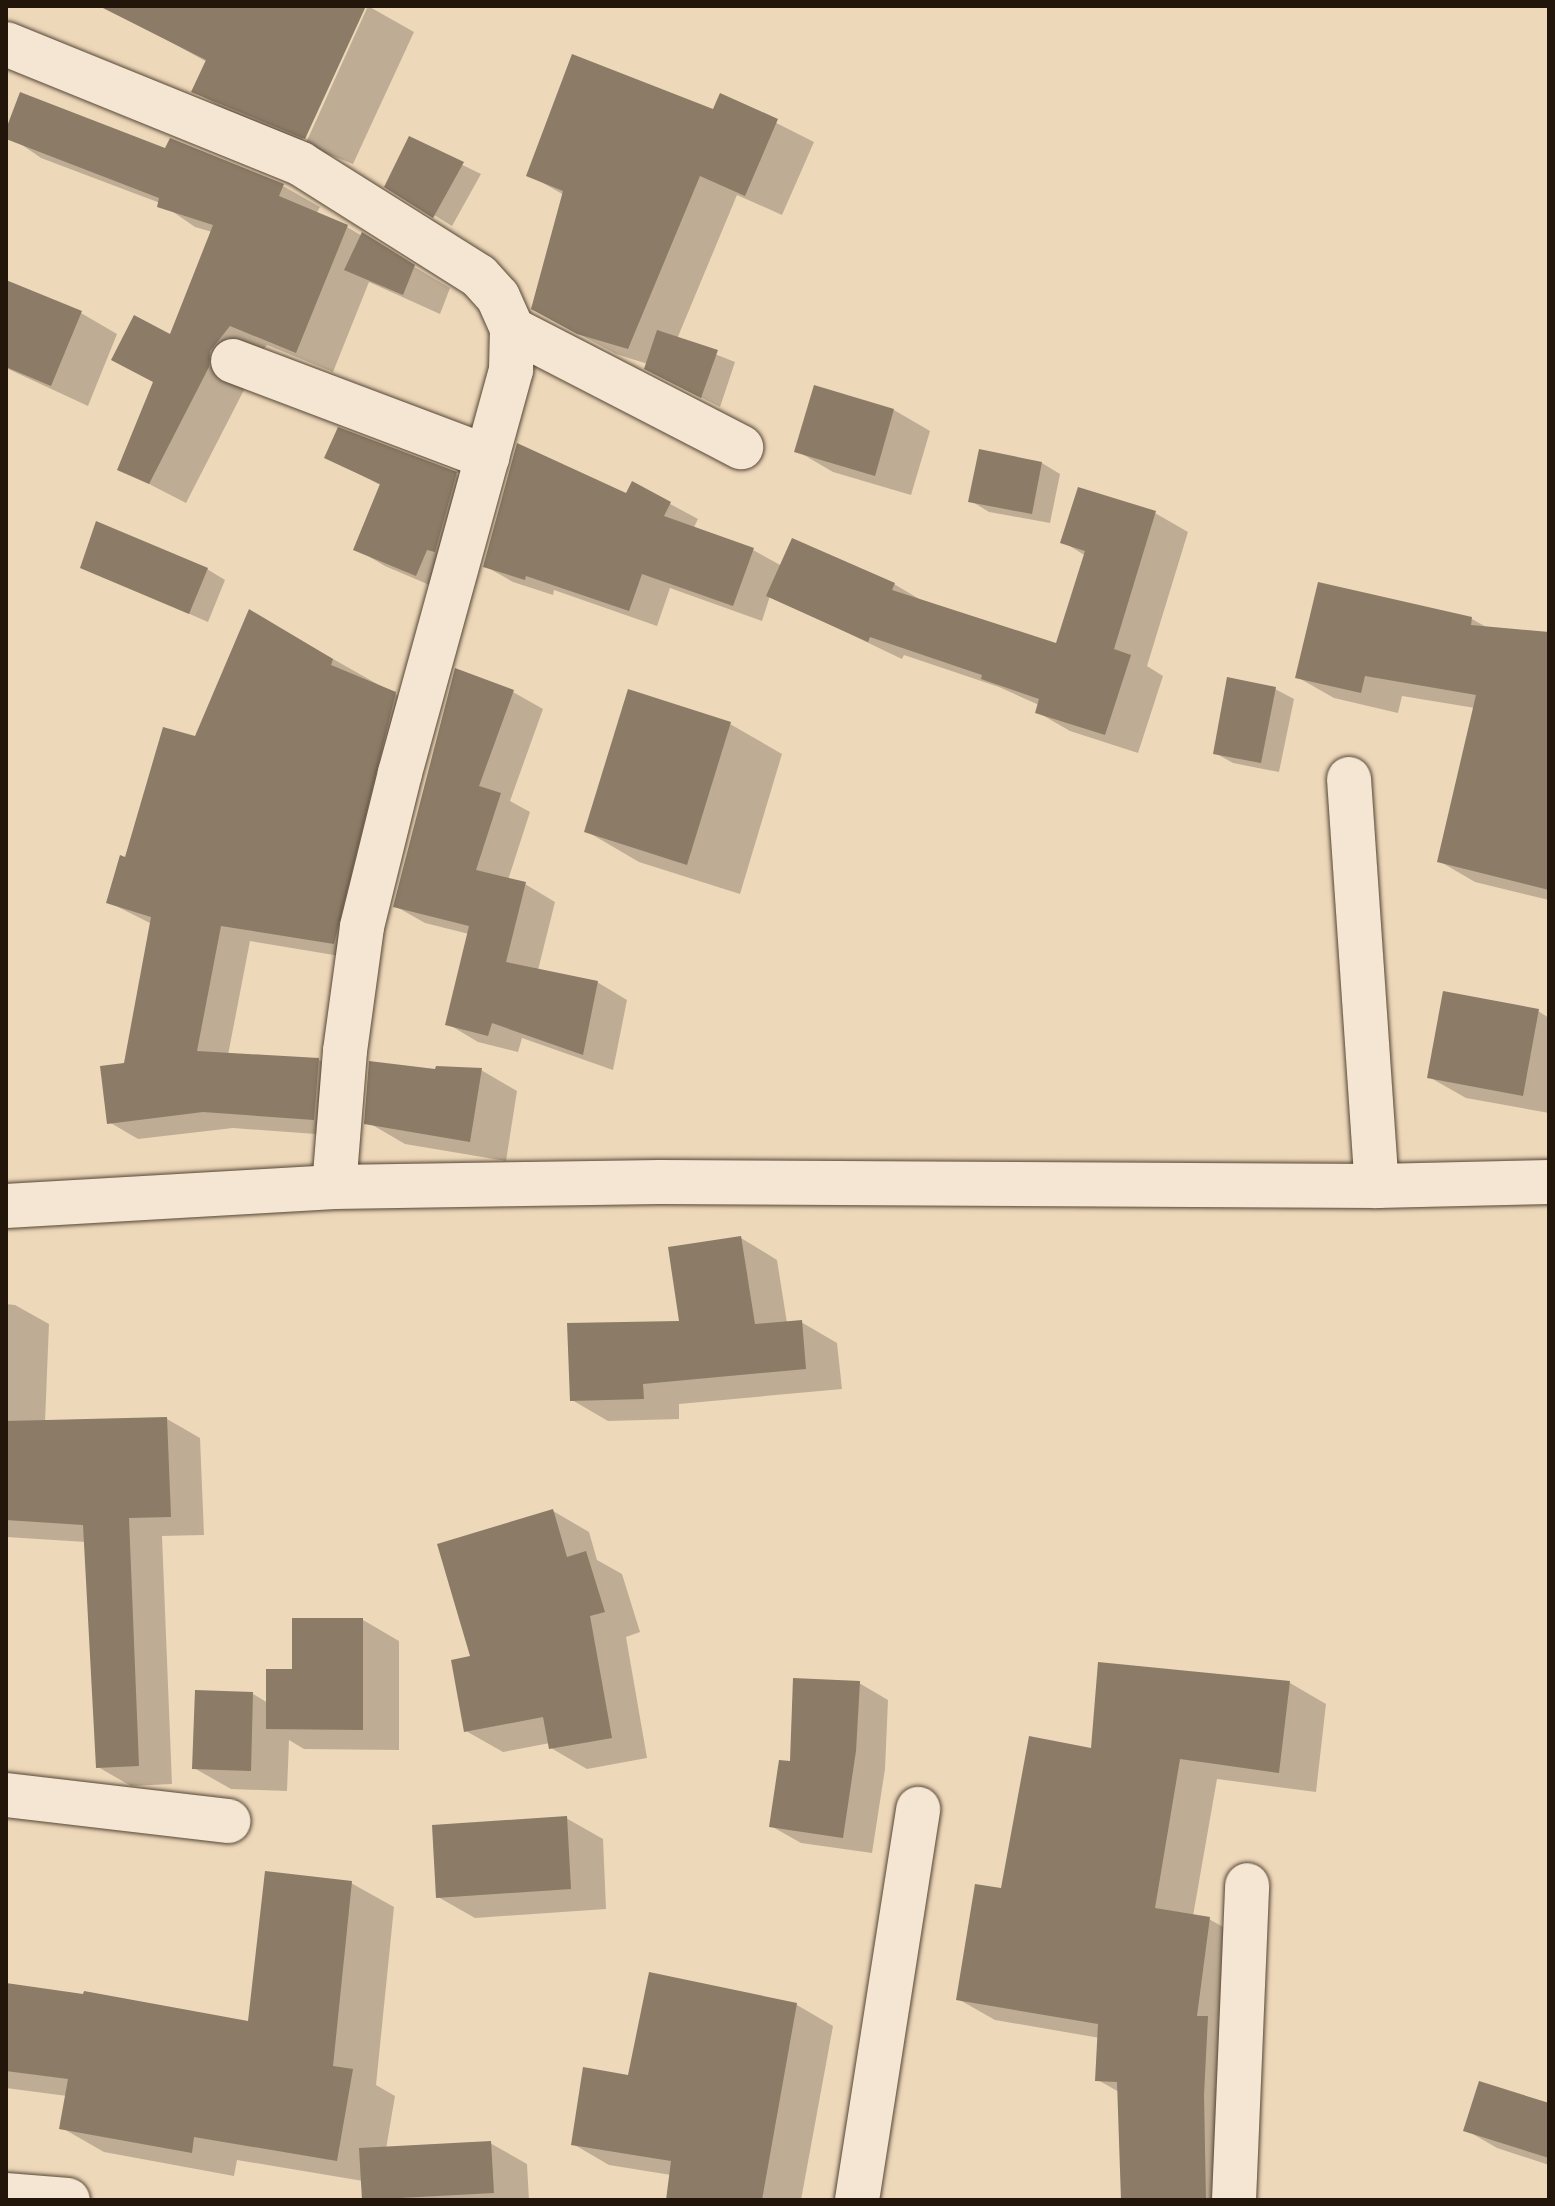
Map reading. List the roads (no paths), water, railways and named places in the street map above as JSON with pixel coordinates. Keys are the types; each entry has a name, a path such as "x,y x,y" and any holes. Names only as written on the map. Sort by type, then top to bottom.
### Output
{"street":[{"path":"6,44 301,164 479,276 498,297 512,329 511,370 400,773 362,927 345,1051 334,1187"},
{"path":"512,329 741,447"},
{"path":"233,361 487,457"},
{"path":"1349,779 1377,1186"},
{"path":"6,1206 334,1187 660,1182 1377,1186 1549,1182"},
{"path":"6,1795 228,1821"},
{"path":"857,2200 918,1809"},
{"path":"1234,2200 1247,1885"},
{"path":"6,2195 68,2200"}]}
